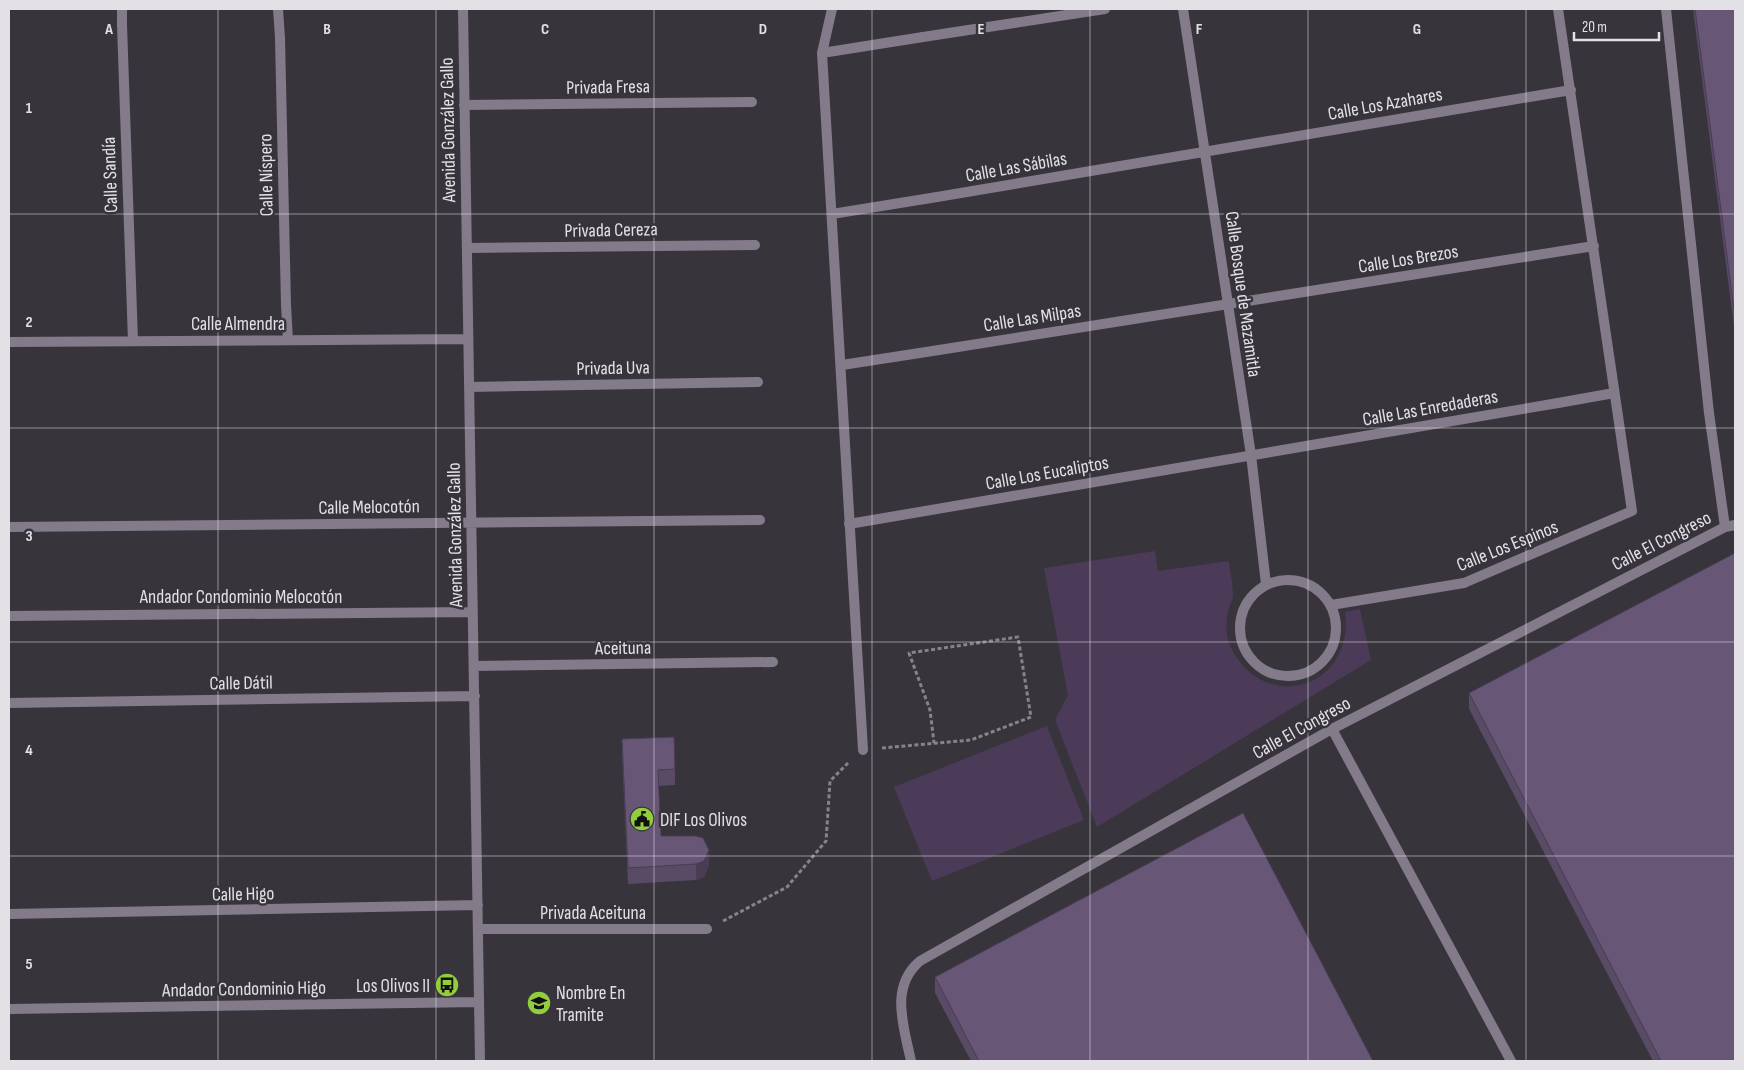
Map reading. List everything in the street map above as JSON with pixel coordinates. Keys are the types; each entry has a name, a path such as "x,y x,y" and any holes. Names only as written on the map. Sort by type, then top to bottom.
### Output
{"street":[{"name":"Calle Sandía","path":"122,9 133,341"},
{"name":"Calle Níspero","path":"278,9 288,340"},
{"name":"Avenida González Gallo","path":"463,9 480,1061"},
{"path":"832,9 822,53 842,366 863,750"},
{"path":"822,53 1105,9"},
{"name":"Calle Bosque de Mazamitla","path":"1183,9 1251,455 1266,584"},
{"path":"1558,9 1614,393"},
{"path":"1666,9 1708,403 1730,526"},
{"name":"Calle Los Azahares","path":"1206,151 1571,90"},
{"name":"Privada Fresa","path":"464,105 752,102"},
{"name":"Calle Las Sábilas","path":"832,214 1206,151"},
{"name":"Privada Cereza","path":"467,248 755,245"},
{"name":"Calle Los Brezos","path":"1228,304 1594,246"},
{"name":"Calle Las Milpas","path":"842,366 1228,304"},
{"name":"Calle Almendra","path":"9,342 468,339"},
{"name":"Privada Uva","path":"469,387 758,382"},
{"name":"Calle Las Enredaderas","path":"1251,455 1614,393"},
{"name":"Calle Los Espinos","path":"1331,605 1464,583 1632,511 1614,393"},
{"name":"Calle Los Eucaliptos","path":"850,524 1251,455"},
{"name":"Calle Melocotón","path":"9,527 760,520"},
{"name":"Calle El Congreso","path":"911,1061 901,1012 902,986 911,968 920,961 1332,729 1730,526"},
{"path":"1284,579 1303,582 1320,591 1331,605 1336,625 1333,644 1324,660 1310,671 1291,677 1272,674 1256,665 1244,651 1239,631 1241,613 1251,595 1266,584 1284,579"},
{"name":"Andador Condominio Melocotón","path":"9,616 473,612"},
{"name":"Aceituna","path":"474,666 773,662"},
{"name":"Calle Dátil","path":"9,704 474,696"},
{"path":"1332,729 1511,1061"},
{"name":"Calle Higo","path":"9,914 478,905"},
{"name":"Privada Aceituna","path":"478,929 707,929"},
{"name":"Andador Condominio Higo","path":"9,1009 479,1002"}],"path":[{"path":"707,929 788,887 826,841 830,781 863,750 972,740 1031,717 1018,637 909,653 930,710 934,743"}],"shaded area":[{"path":"1155,551 1158,571 1229,561 1233,595 1227,619 1229,643 1243,666 1262,680 1282,686 1302,684 1321,676 1335,660 1344,639 1345,612 1360,609 1371,660 1097,827 1055,720 1068,695 1044,568"},
{"path":"1047,726 1084,820 932,881 894,787"}],"building":[{"path":"1695,9 1735,9 1735,318"},
{"path":"1735,553 1735,1061 1661,1061 1469,693"},
{"name":"DIF Los Olivos","path":"674,737 675,769 658,770 661,836 695,836 703,838 709,850 704,861 696,864 628,868 622,739"},
{"path":"1243,813 1373,1061 979,1061 935,977"}],"place":[{"name":"DIF Los Olivos","path":"642,819"},
{"name":"Los Olivos II","path":"447,985"},
{"name":"Nombre En Tramite","path":"539,1003"}]}
